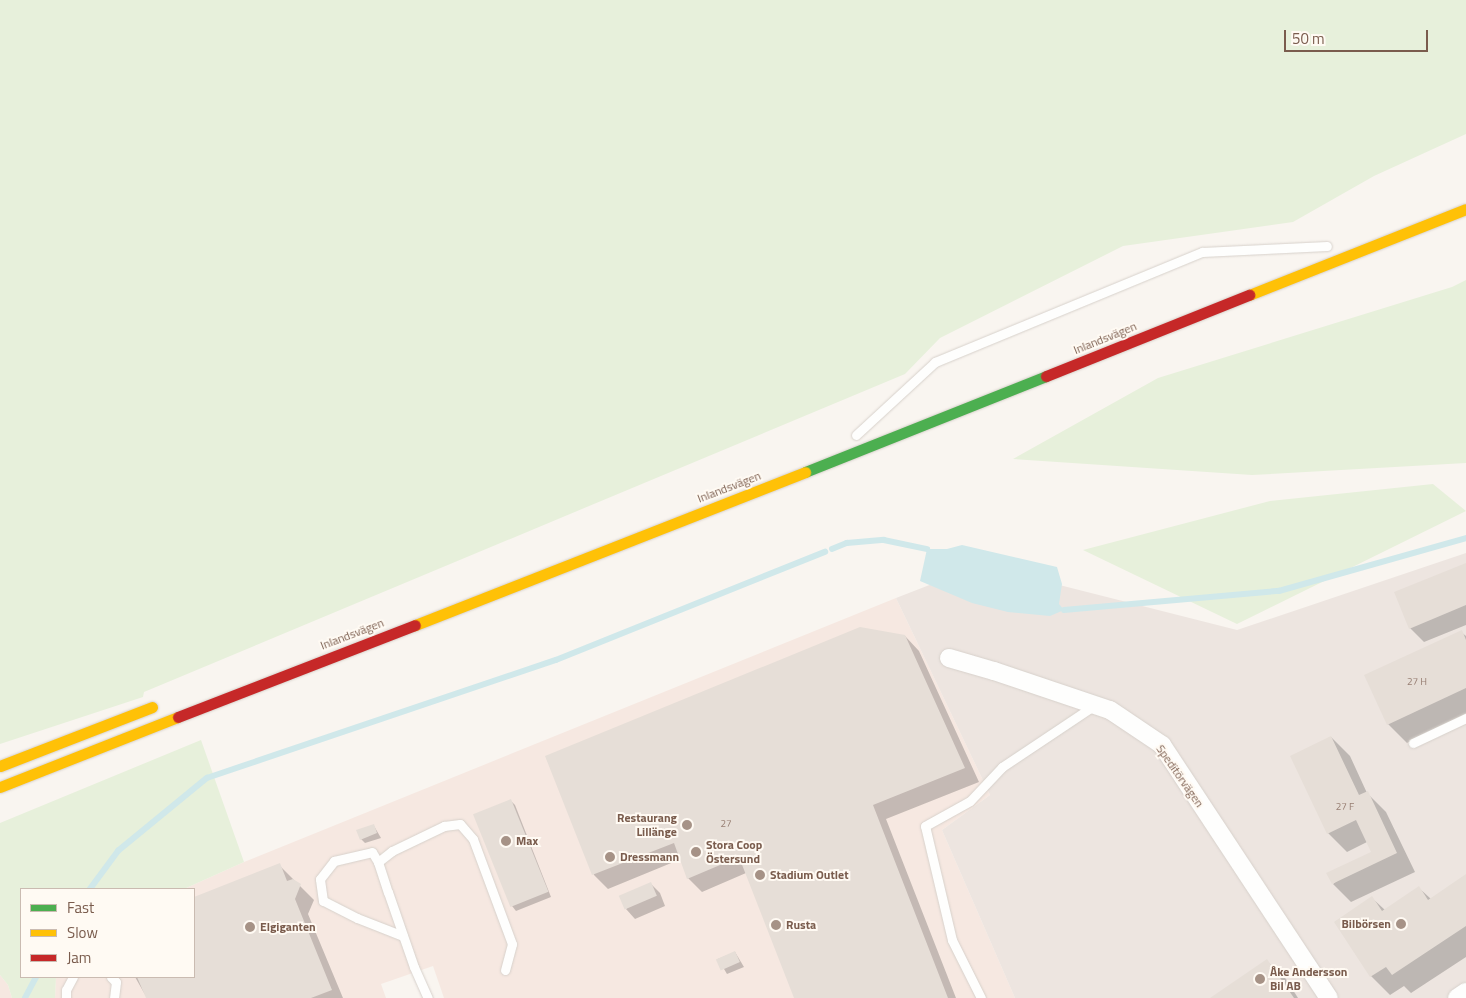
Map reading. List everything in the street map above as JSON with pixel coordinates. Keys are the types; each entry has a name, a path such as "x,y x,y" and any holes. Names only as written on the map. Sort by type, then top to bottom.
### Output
{"highway":[{"name":"Inlandsvägen","path":"0,787 854,452 1466,209"},
{"path":"1290,261 1332,244"},
{"path":"851,437 891,420"},
{"path":"0,766 159,704"}],"street":[{"name":"Speditörvägen","path":"948,658 994,671 1110,710 1162,745 1329,998"},
{"path":"1457,998 1466,992"}],"lane":[{"path":"851,437 935,362 1202,252 1332,244"},
{"path":"981,998 952,940 925,826 970,801 1002,767 1095,705"},
{"path":"1413,743 1466,718"},
{"path":"378,862 392,851 444,826 460,824 473,839 512,944 505,970"},
{"path":"403,936 358,918 323,901 320,879 334,861 372,852 378,862 403,936 428,998"},
{"path":"66,998 66,990 72,978"},
{"path":"112,978 116,982 114,998"}],"shaded area":[{"path":"1466,553 1466,998 1015,998 942,830 990,795 896,598 981,565 1237,630"},
{"path":"896,598 990,795 942,830 1015,998 444,998 433,966 381,984 386,998 55,998 56,978 195,978 195,888 186,888 244,862"},
{"path":"0,975 8,985 12,998 0,998"}],"green space":[{"path":"0,0 1466,0 1466,134 1374,176 1293,222 1123,246 940,338 905,374 144,692 143,697 0,744"},
{"path":"1466,280 1466,463 1252,475 1013,459 1158,378 1452,287"},
{"path":"1433,484 1466,511 1237,624 1083,550 1270,501"},
{"path":"201,740 244,862 186,888 20,888 20,978 56,978 55,998 12,998 8,985 0,975 0,823"}],"water":[{"path":"962,545 1057,567 1062,584 1059,604 1064,610 1050,616 1008,612 972,603 920,581 927,549 947,549"}],"building":[{"path":"1466,563 1466,605 1409,629 1394,592"},
{"path":"860,627 905,635 965,768 873,805 948,998 794,998 739,857 687,879 674,843 592,875 545,756"},
{"path":"1462,630 1466,640 1466,688 1387,725 1364,675"},
{"path":"1331,736 1359,795 1368,791 1397,853 1332,884 1326,873 1371,852 1356,820 1327,834 1290,756"},
{"name":"Max","path":"511,799 548,892 510,907 473,814"},
{"path":"374,824 377,833 360,840 356,830"},
{"name":"Elgiganten","path":"280,863 287,881 293,879 301,884 295,899 332,990 311,998 146,998 137,978 195,978 195,897"},
{"name":"Bilbörsen","path":"1466,874 1466,926 1392,975 1386,967 1370,977 1334,922 1372,896 1382,911 1419,886 1428,900"},
{"path":"651,882 657,896 625,909 619,896"},
{"path":"735,951 740,962 721,971 716,960"},
{"name":"Åke Andersson Bil AB","path":"1267,959 1294,998 1210,998"}],"waterway":[{"path":"1064,610 1279,591 1466,538"},
{"path":"832,549 847,543 884,540 927,549"},
{"path":"91,888 118,851 207,778 556,660 825,552"},
{"path":"25,998 35,978"}],"traffic: fast":[{"path":"805,472 1046,376"}],"traffic: slow":[{"path":"1249,295 1466,209"},
{"path":"415,625 805,472"},
{"path":"0,766 152,707"},
{"path":"0,787 178,717"}],"traffic: jam":[{"path":"1046,376 1249,295"},
{"path":"178,717 415,625"}],"place":[{"name":"Restaurang Lillänge","path":"687,825"},
{"name":"Max","path":"506,841"},
{"name":"Stora Coop Östersund","path":"696,852"},
{"name":"Dressmann","path":"610,857"},
{"name":"Stadium Outlet","path":"760,875"},
{"name":"Bilbörsen","path":"1401,924"},
{"name":"Rusta","path":"776,925"},
{"name":"Elgiganten","path":"250,927"},
{"name":"Åke Andersson Bil AB","path":"1260,979"}]}
